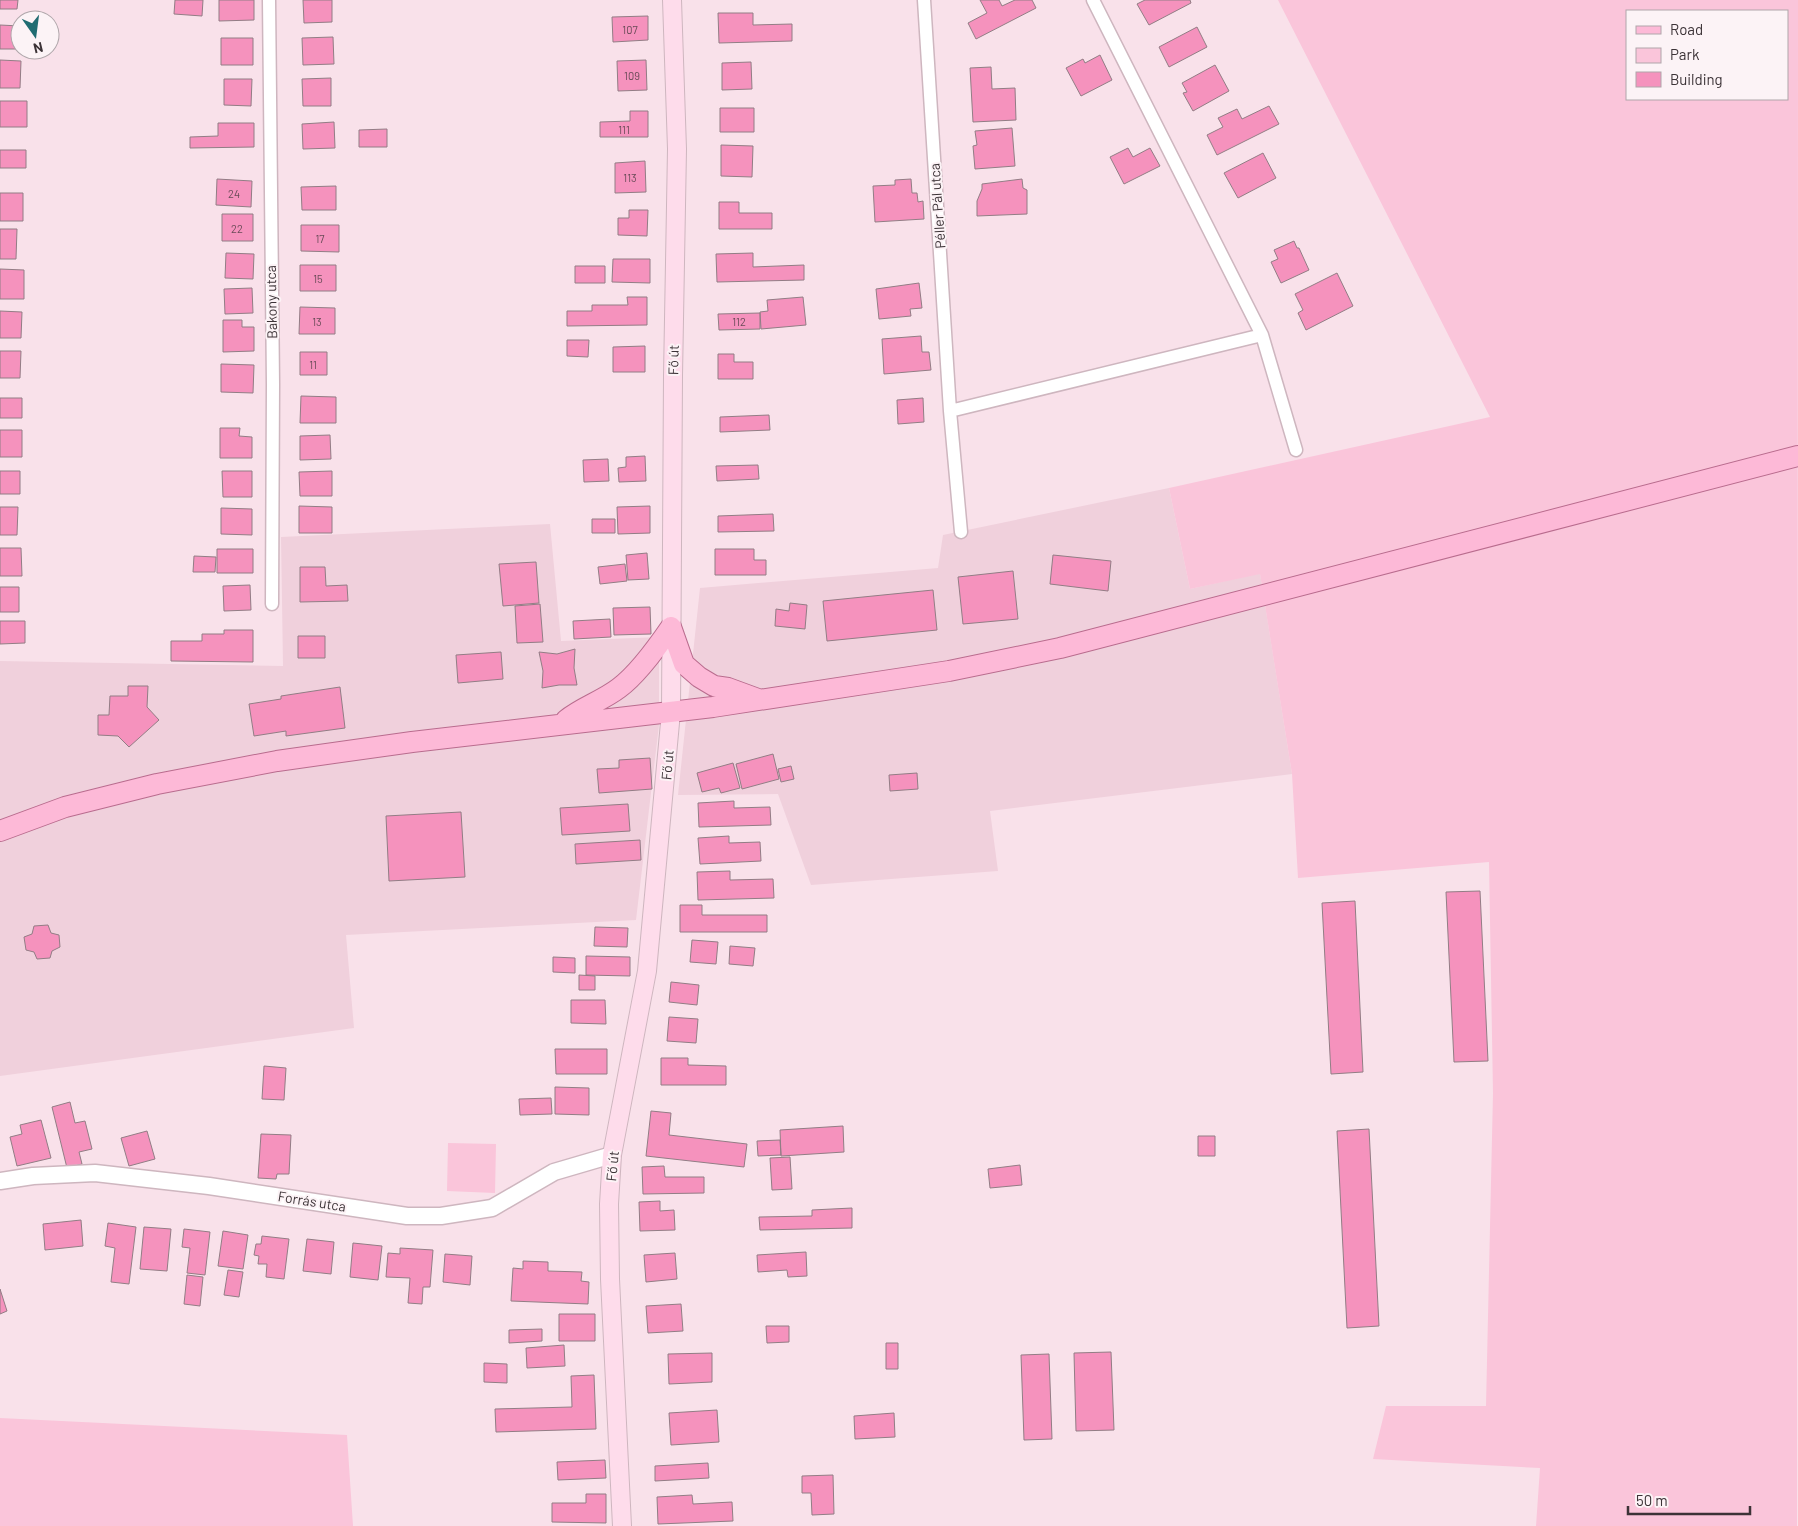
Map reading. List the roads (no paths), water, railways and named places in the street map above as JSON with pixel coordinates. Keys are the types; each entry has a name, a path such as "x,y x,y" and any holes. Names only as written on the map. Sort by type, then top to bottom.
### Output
{"main road":[{"name":"Fő út","path":"622,1526 608,1204 612,1155 647,971 671,712 673,376 677,167 672,0"},
{"path":"0,831 65,807 157,784 315,756 562,723 671,712 759,700 949,671 1060,648 1798,456"},
{"path":"671,627 684,664 699,677 714,686 728,688 759,700"},
{"path":"562,723 576,712 596,703 620,687 655,649 671,627"}],"street":[{"name":"Bakony utca","path":"269,0 272,604"},
{"name":"Péller Pál utca","path":"924,0 950,412 961,532"},
{"path":"1092,0 1262,335 1296,450"},
{"path":"950,412 1262,335"},
{"name":"Forrás utca","path":"0,1181 33,1176 95,1173 209,1186 408,1216 441,1216 492,1208 554,1172 612,1155"}]}
